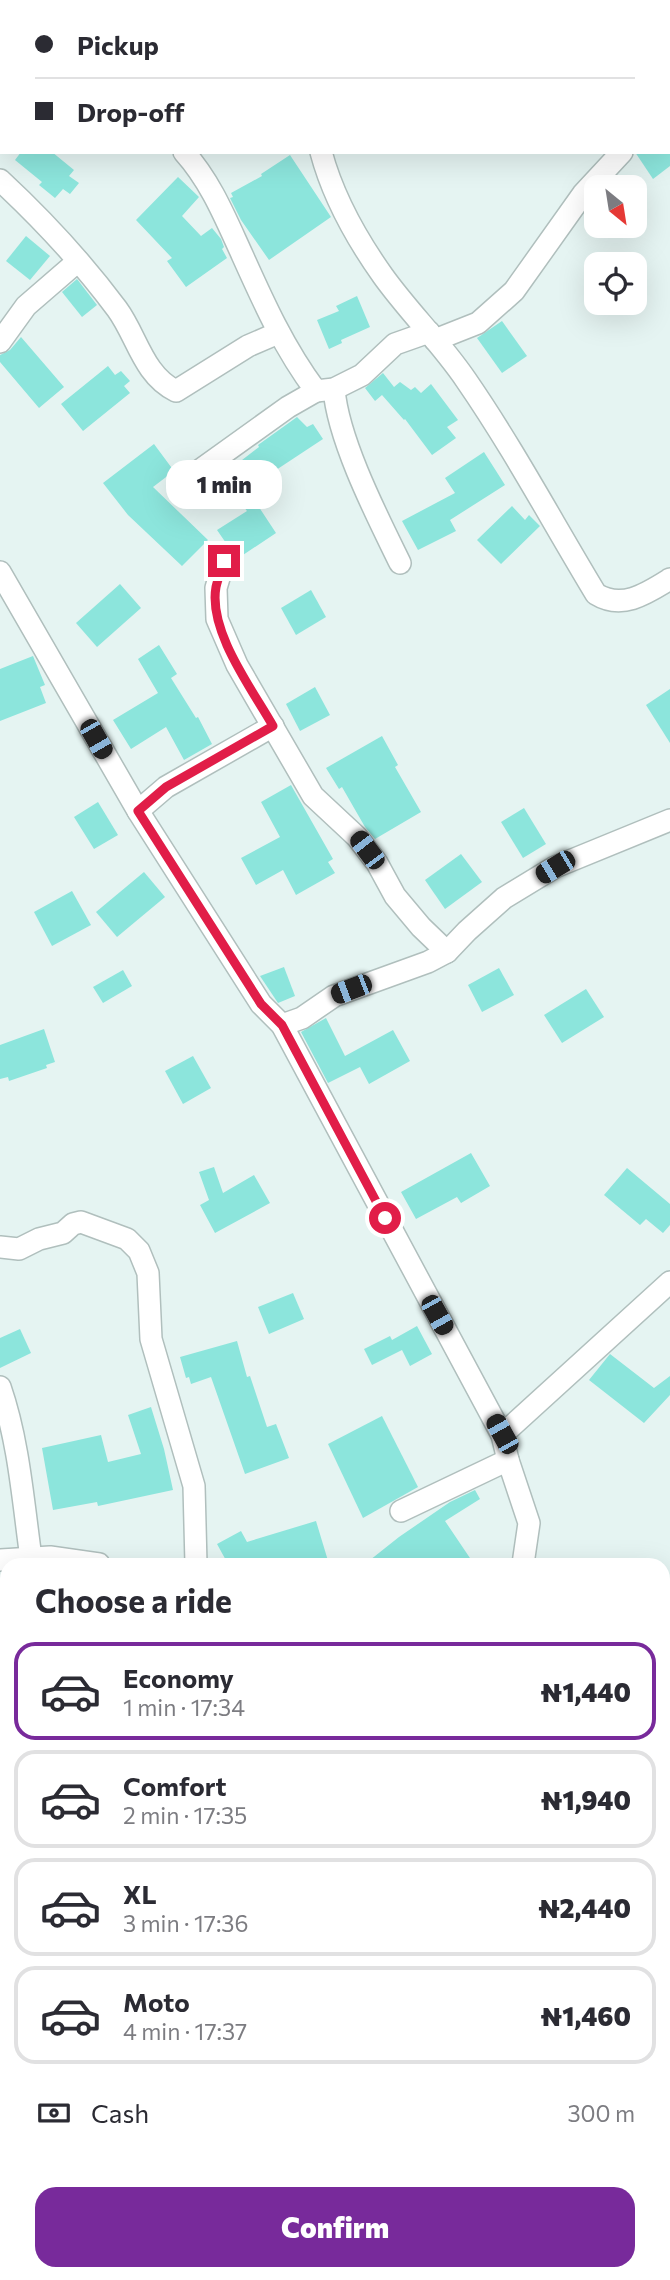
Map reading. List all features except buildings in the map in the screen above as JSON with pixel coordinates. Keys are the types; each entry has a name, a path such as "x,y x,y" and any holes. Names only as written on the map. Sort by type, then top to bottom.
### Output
{"street":[{"path":"186,154 212,189 278,333 296,365 325,390 335,403 351,453 400,563"},
{"path":"322,154 328,179 348,221 383,277 466,379 596,594 608,602 625,601 648,593 670,579"},
{"path":"189,478 288,407 362,375 395,344 478,323 514,291 583,194 620,154"},
{"path":"0,180 63,242 118,310 153,375 166,386 176,391 248,346 278,333"},
{"path":"0,342 26,306 78,261"},
{"path":"224,561 216,588 218,620 237,665 313,796 357,837 377,863 395,896 447,952"},
{"path":"0,572 7,597 138,811 261,1004 282,1025 502,1434 529,1523 524,1558"},
{"path":"138,811 166,787 273,726"},
{"path":"282,1025 302,1018 334,996 428,962 447,952 504,898 555,867 670,820"},
{"path":"0,1247 19,1249 38,1239 64,1233 74,1224 81,1222 127,1239 139,1251 148,1273 151,1339 194,1486 196,1558"},
{"path":"502,1434 670,1282"},
{"path":"0,1387 18,1462 31,1558 57,1558"},
{"path":"401,1511 508,1460"}],"route":[{"path":"224,561 216,588 218,620 237,665 273,726 166,787 138,811 261,1004 282,1025 385,1218"}]}
